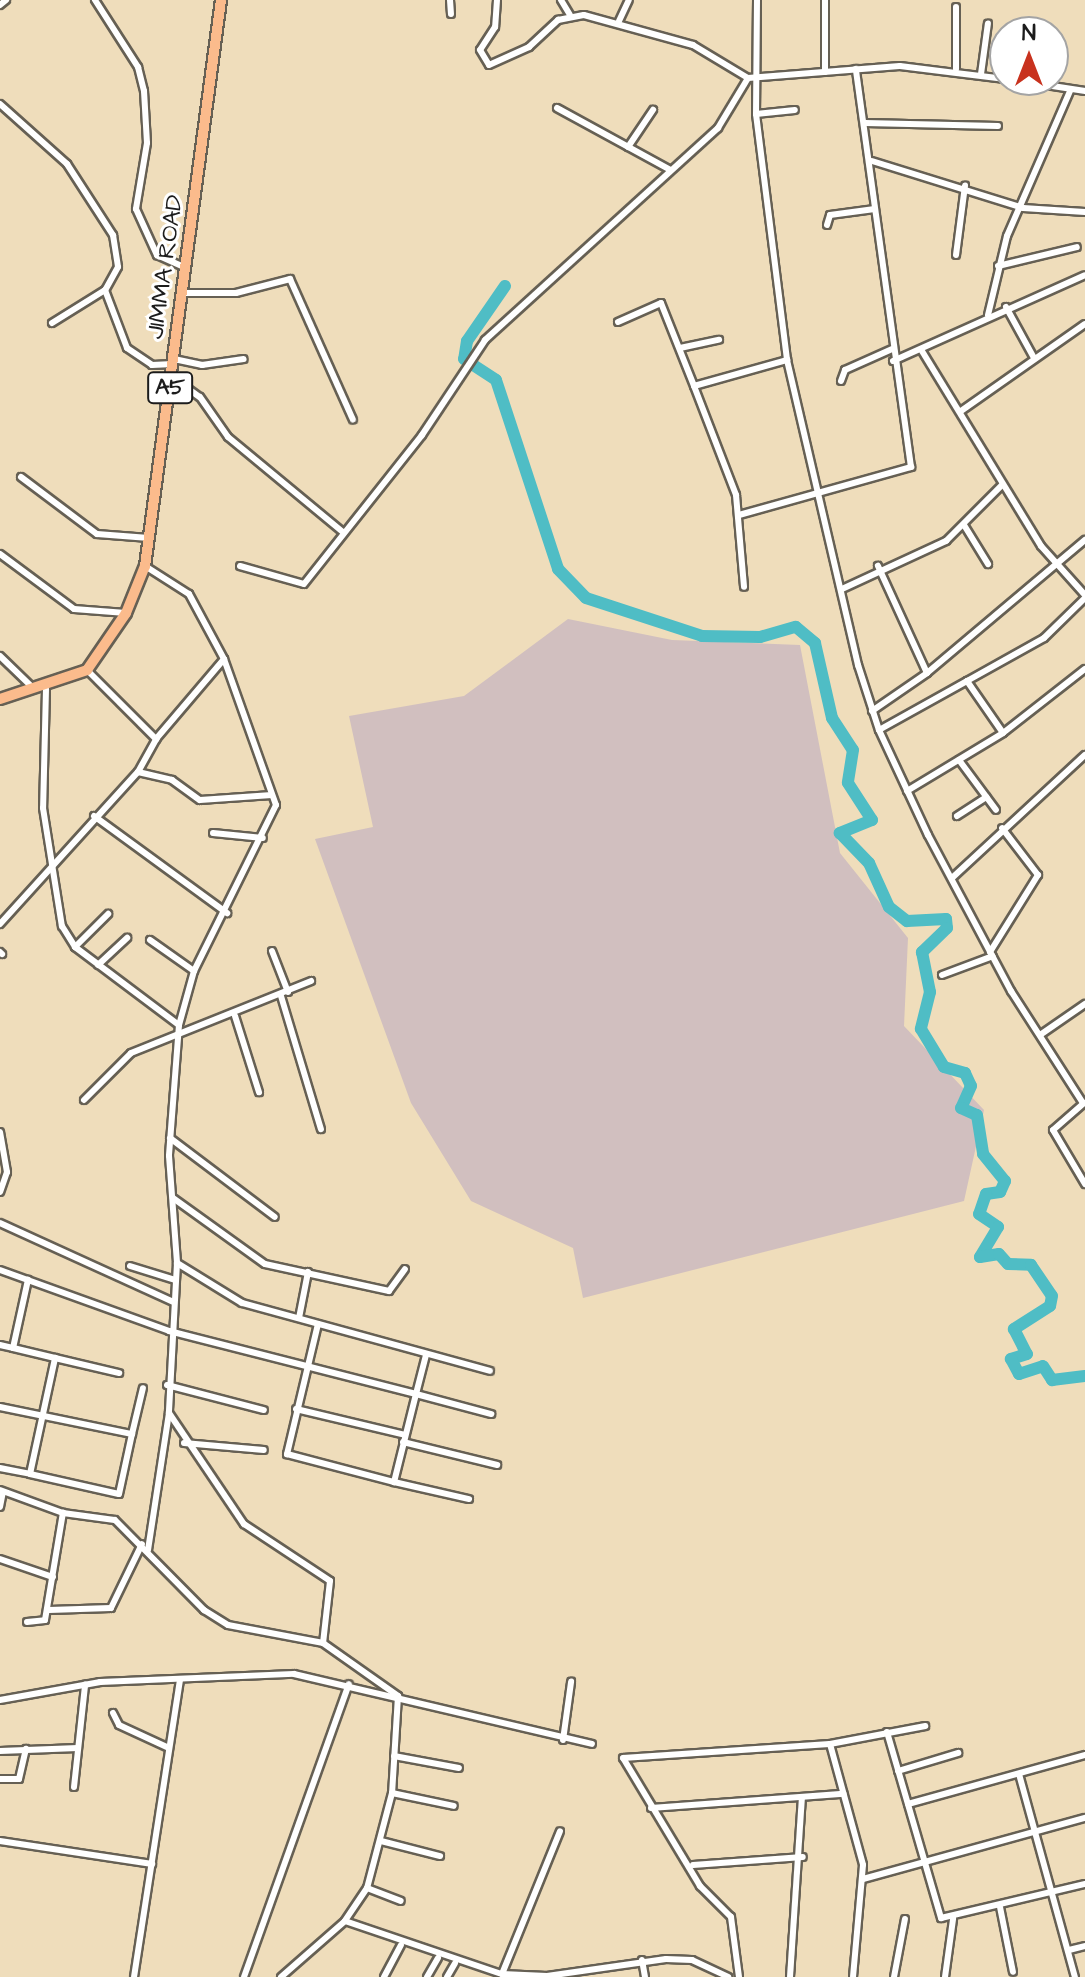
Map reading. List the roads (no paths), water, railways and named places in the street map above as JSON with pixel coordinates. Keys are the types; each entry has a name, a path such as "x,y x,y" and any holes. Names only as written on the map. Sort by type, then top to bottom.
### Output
{"highway":[{"name":"JIMMA ROAD","path":"87,670 126,613 145,566 151,538 221,0"},
{"path":"0,699 41,691 87,670"}],"street":[{"path":"0,5 6,0"},
{"path":"95,0 138,67 144,91 139,216 164,264 187,268"},
{"path":"450,0 451,14"},
{"path":"497,0 495,27 480,50 489,65 505,62 570,15 619,21 693,45 751,78 856,69 956,69 989,76"},
{"path":"561,0 570,15"},
{"path":"619,21 629,0"},
{"path":"757,0 751,78 787,360 872,711 907,791 992,954 1084,1103 1053,1130 1085,1184"},
{"path":"825,0 825,72"},
{"path":"956,7 956,69"},
{"path":"981,74 988,23"},
{"path":"739,515 911,467 893,361 872,161 856,69"},
{"path":"240,566 300,586 485,340 669,169 718,128 751,78"},
{"path":"988,315 998,266 1018,206 1070,91 1085,91"},
{"path":"0,104 67,164 101,211 119,251 105,290 52,323"},
{"path":"557,108 669,169"},
{"path":"628,147 653,110"},
{"path":"756,114 795,110"},
{"path":"865,123 998,126"},
{"path":"872,161 965,186 1018,206 1085,212"},
{"path":"956,255 965,186"},
{"path":"827,225 835,214 875,209"},
{"path":"998,266 1077,247"},
{"path":"893,361 922,351 988,315 1085,275"},
{"path":"184,293 236,293 290,279 353,420"},
{"path":"105,290 133,354 152,365 174,362 202,365 244,359"},
{"path":"618,322 661,303 739,515 744,587"},
{"path":"1006,307 1034,358"},
{"path":"961,411 1085,324"},
{"path":"680,348 719,340"},
{"path":"841,381 845,370 892,349"},
{"path":"879,730 1044,638 1085,596 1057,563 1002,485 961,411 922,351"},
{"path":"694,386 787,360"},
{"path":"172,377 200,397 228,437 343,532"},
{"path":"21,477 97,534 151,538"},
{"path":"842,589 878,566 946,541 1002,485"},
{"path":"964,525 988,564"},
{"path":"872,711 927,673 1085,540"},
{"path":"0,554 74,609 126,613"},
{"path":"49,1610 111,1608 145,1547 169,1413 169,1331 177,1263 170,1138 182,1037 179,1025 194,971 227,913 276,810 224,659 183,586 145,566"},
{"path":"878,566 927,673"},
{"path":"0,656 41,691 43,808 62,926 75,947 179,1025"},
{"path":"0,924 94,816 138,772 156,739 224,659"},
{"path":"907,791 1003,733 1085,669"},
{"path":"87,670 156,739"},
{"path":"967,681 1003,733"},
{"path":"952,878 1002,828 1085,755"},
{"path":"959,760 996,810"},
{"path":"138,772 172,780 200,800 272,795"},
{"path":"957,816 986,797"},
{"path":"94,816 227,913"},
{"path":"942,975 992,954 1038,875 1002,828"},
{"path":"213,833 263,838"},
{"path":"75,947 108,914"},
{"path":"98,965 127,938"},
{"path":"150,940 194,971"},
{"path":"272,951 321,1129"},
{"path":"84,1100 115,1063 235,1016 311,981"},
{"path":"1040,1035 1085,1004"},
{"path":"235,1016 259,1092"},
{"path":"0,1132 7,1165 0,1192"},
{"path":"170,1138 275,1217"},
{"path":"173,1198 257,1261 391,1291 405,1269"},
{"path":"0,1223 173,1302"},
{"path":"177,1263 242,1303 490,1371"},
{"path":"130,1266 175,1280"},
{"path":"0,1270 169,1331 491,1414"},
{"path":"299,1318 308,1272"},
{"path":"13,1348 28,1280"},
{"path":"318,1324 296,1409 291,1457 469,1499"},
{"path":"0,1345 119,1373"},
{"path":"394,1482 426,1355"},
{"path":"30,1474 55,1358"},
{"path":"167,1385 264,1410"},
{"path":"0,1468 119,1494 143,1388"},
{"path":"0,1407 132,1434"},
{"path":"296,1409 497,1465"},
{"path":"169,1413 184,1443 244,1524 326,1574 333,1590 323,1643"},
{"path":"184,1443 264,1450"},
{"path":"0,1507 2,1491 63,1513 97,1512 145,1547 228,1625 323,1643 398,1696"},
{"path":"27,1622 40,1623 49,1610 63,1513"},
{"path":"0,1559 53,1577"},
{"path":"0,1700 85,1685 294,1674 349,1684 563,1740 592,1744"},
{"path":"134,1977 180,1680"},
{"path":"563,1740 571,1682"},
{"path":"244,1977 349,1684"},
{"path":"74,1787 85,1685"},
{"path":"281,1977 345,1921 367,1888 392,1793 398,1696"},
{"path":"113,1713 119,1725 169,1748"},
{"path":"739,1977 731,1917 707,1896 693,1865 622,1766 627,1756 830,1744 925,1726"},
{"path":"887,1732 939,1915 953,1919 1085,1884"},
{"path":"830,1744 863,1879 853,1977"},
{"path":"0,1751 78,1748"},
{"path":"0,1779 19,1779 26,1749"},
{"path":"898,1771 958,1753"},
{"path":"908,1804 1085,1755"},
{"path":"394,1756 459,1768"},
{"path":"1019,1774 1075,1977"},
{"path":"392,1793 454,1806"},
{"path":"651,1808 843,1794"},
{"path":"790,1977 803,1857 802,1797"},
{"path":"863,1879 1085,1818"},
{"path":"501,1975 560,1831"},
{"path":"0,1841 152,1864"},
{"path":"381,1841 440,1856"},
{"path":"693,1865 803,1857"},
{"path":"367,1888 401,1901"},
{"path":"1000,1907 1013,1972"},
{"path":"894,1977 905,1919"},
{"path":"945,1977 953,1919"},
{"path":"345,1921 438,1958 501,1975 550,1976 642,1960 692,1960 728,1977"},
{"path":"384,1977 401,1945"},
{"path":"1069,1950 1085,1946"},
{"path":"427,1977 438,1958"},
{"path":"642,1960 645,1977"},
{"path":"447,1977 455,1963"}],"waterway":[{"path":"505,286 467,341 464,359 496,380 558,569 586,598 702,636 760,637 796,627 815,643 832,718 853,750 848,783 872,820 840,833 869,863 889,907 907,921 946,919 947,928 922,952 930,992 921,1029 944,1067 965,1073 971,1086 961,1108 977,1115 983,1154 1005,1181 1000,1192 986,1194 979,1214 998,1227 980,1257 999,1254 1008,1264 1031,1265 1052,1296 1050,1306 1014,1329 1027,1354 1011,1359 1019,1374 1043,1366 1052,1380 1085,1376"}]}
